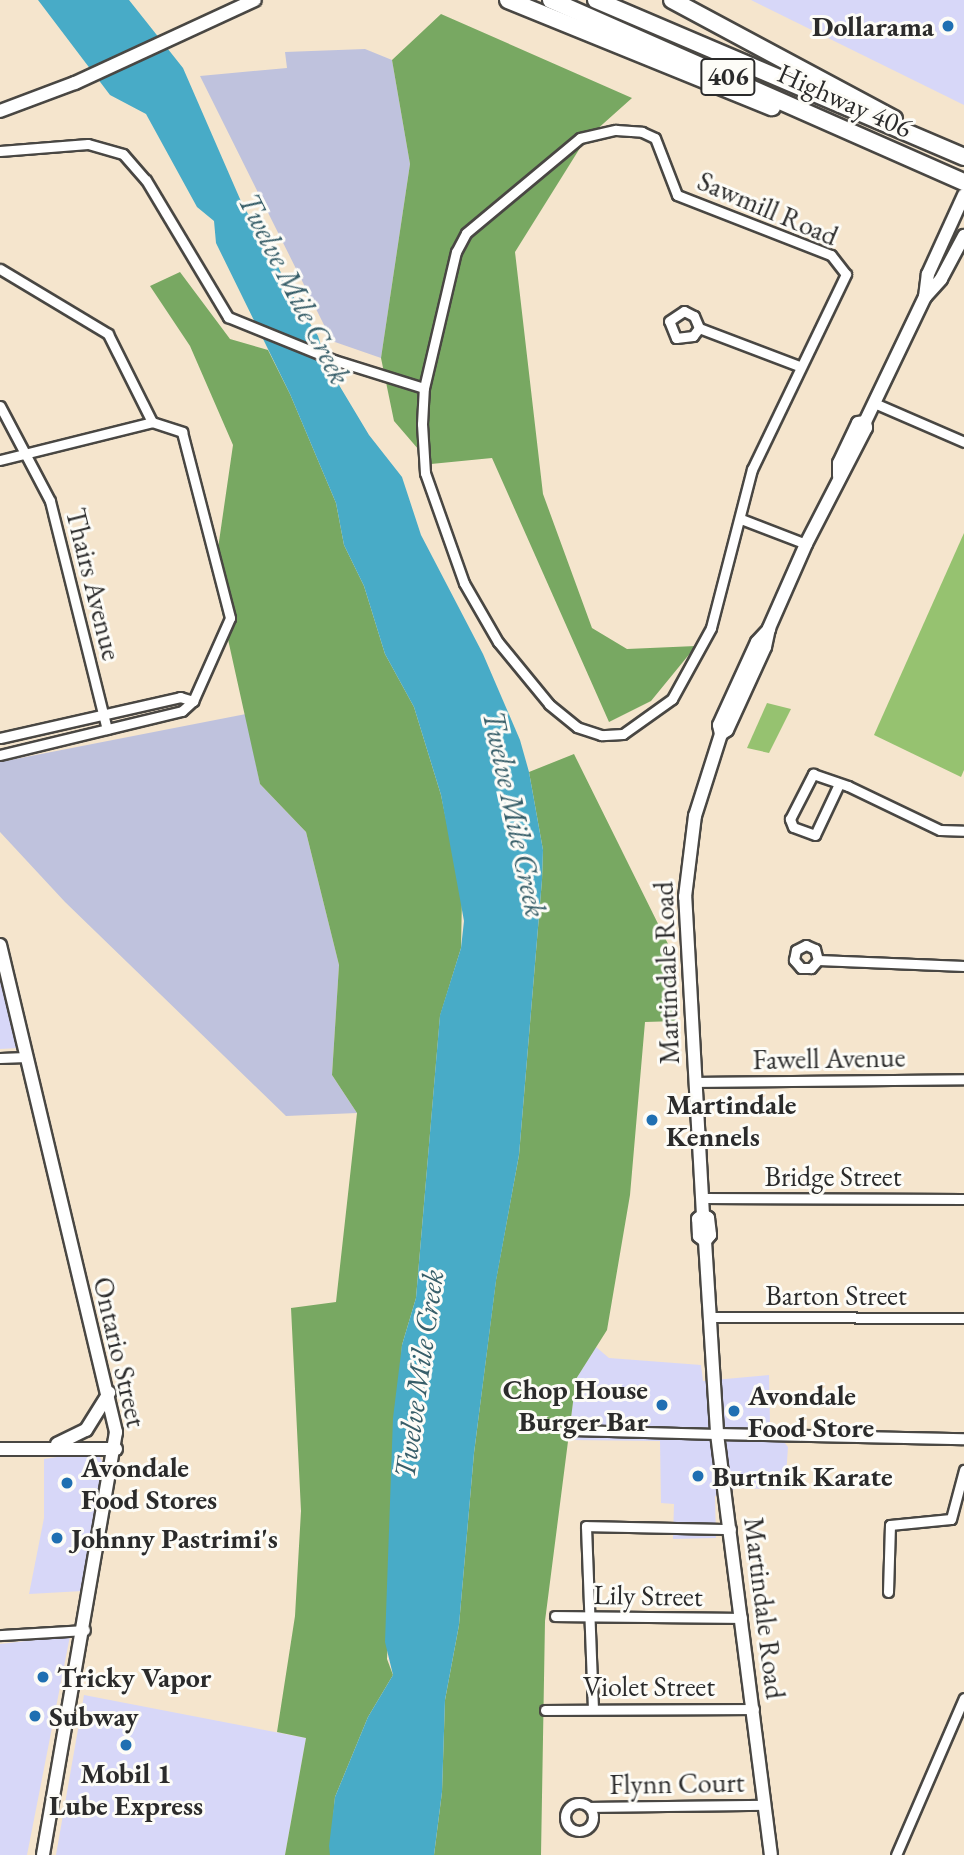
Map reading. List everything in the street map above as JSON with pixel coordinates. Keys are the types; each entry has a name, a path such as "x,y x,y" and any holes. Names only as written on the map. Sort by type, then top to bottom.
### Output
{"highway":[{"path":"508,0 692,76 903,155"},
{"name":"Highway 406","path":"551,0 964,182"},
{"name":"Highway 406","path":"596,0 964,157"},
{"path":"672,0 964,157"}],"main road":[{"path":"0,111 15,107 255,0"},
{"name":"Martindale Road","path":"925,297 928,274 964,195"},
{"name":"Martindale Road","path":"771,1855 717,1434 705,1241 710,1235 708,1218 703,1215 686,885 695,816 721,734 727,730 760,659 769,628 806,544 839,476 848,466 865,422 925,297 941,279 964,236"},
{"name":"Ontario Street","path":"0,946 109,1392 116,1449 43,1855"},
{"path":"55,1445 86,1430 109,1392"},
{"path":"0,1448 55,1445 116,1449"}],"street":[{"name":"Sawmill Road","path":"616,130 642,132 655,138 677,195 840,261 845,279 799,366 752,469 711,628 672,699 623,734 601,735 577,727 550,704 498,642 464,583 425,473 424,388 456,252 466,233 579,138 616,130"},
{"path":"0,151 89,144 122,154 146,180 216,303 245,327 385,378 424,388"},
{"path":"0,269 108,334 152,422"},
{"path":"699,328 799,366"},
{"path":"874,403 964,442"},
{"name":"Thairs Avenue","path":"0,406 27,453 56,521 107,729"},
{"path":"0,460 152,422 182,432 188,441 230,618 193,701 182,711 0,755"},
{"path":"741,519 806,544"},
{"path":"0,738 180,697 193,701"},
{"path":"839,784 816,835 793,827 790,819 813,774 839,784 940,830 964,831"},
{"path":"818,960 964,966"},
{"path":"0,1058 26,1057"},
{"name":"Fawell Avenue","path":"695,1082 964,1079"},
{"name":"Bridge Street","path":"702,1198 964,1199"},
{"name":"Barton Street","path":"708,1317 964,1318"},
{"path":"572,1430 964,1439"},
{"path":"888,1592 890,1525 951,1519 964,1470"},
{"path":"593,1709 593,1617 586,1595 586,1526 731,1529"},
{"name":"Lily Street","path":"555,1616 742,1618"},
{"path":"0,1635 85,1630"},
{"path":"896,1855 961,1712 964,1698"},
{"name":"Violet Street","path":"545,1710 754,1709"},
{"name":"Flynn Court","path":"590,1807 764,1805"}],"shaded area":[{"path":"751,0 964,0 964,105"},
{"path":"365,49 392,60 410,164 381,358 332,341 200,76 287,68 285,52"},
{"path":"246,714 260,784 306,832 339,965 332,1075 357,1113 286,1116 65,902 0,832 0,762"},
{"path":"0,974 5,995 19,1048 0,1049"},
{"path":"596,1347 609,1358 701,1365 703,1381 769,1375 770,1424 788,1447 785,1490 738,1488 715,1496 716,1538 673,1539 674,1504 661,1503 660,1441 568,1440 576,1379"},
{"path":"97,1451 106,1469 83,1591 29,1594 44,1518 44,1459"},
{"path":"70,1636 27,1855 0,1855 0,1644"},
{"path":"84,1695 306,1738 285,1855 56,1855"}],"green space":[{"path":"441,14 632,98 585,140 515,252 543,494 592,628 627,649 696,646 651,701 609,722 492,458 431,464 394,421 381,358 410,164 392,60"},
{"path":"180,272 230,339 268,350 290,394 336,503 344,545 364,586 385,654 414,707 441,795 462,896 461,948 440,1016 416,1298 402,1345 387,1659 393,1675 368,1717 335,1797 330,1855 285,1855 306,1738 277,1732 295,1616 301,1511 291,1308 336,1302 357,1113 332,1075 339,965 306,832 260,784 214,576 233,445 190,346 150,286"},
{"path":"964,533 964,770 961,777 874,735"},
{"path":"767,703 791,709 769,753 747,748"},
{"path":"574,754 672,952 677,1021 645,1022 630,1195 607,1330 576,1379 545,1621 541,1855 434,1855 442,1792 445,1700 459,1625 474,1453 496,1280 519,1155 543,850 529,772"}],"water":[{"name":"Twelve Mile Creek","path":"38,0 129,0 183,68 240,199 248,214 255,217 289,290 318,336 327,365 369,435 402,477 421,535 483,654 520,740 529,772 543,850 519,1155 496,1281 474,1453 459,1625 445,1700 442,1792 434,1855 330,1855 329,1846 335,1797 368,1717 393,1675 385,1642 393,1418 402,1345 416,1298 440,1015 461,948 464,921 441,795 414,707 385,654 364,586 344,545 336,503 290,394 216,243 214,221 197,207 146,114 110,95"}],"place":[{"name":"Dollarama","path":"948,26"},
{"name":"Martindale Kennels","path":"652,1120"},
{"name":"Chop House Burger Bar","path":"662,1405"},
{"name":"Avondale Food Store","path":"734,1411"},
{"name":"Burtnik Karate","path":"698,1476"},
{"name":"Avondale Food Stores","path":"67,1483"},
{"name":"Johnny Pastrimi's","path":"57,1538"},
{"name":"Tricky Vapor","path":"43,1677"},
{"name":"Subway","path":"35,1716"},
{"name":"Mobil 1 Lube Express","path":"126,1745"}]}
